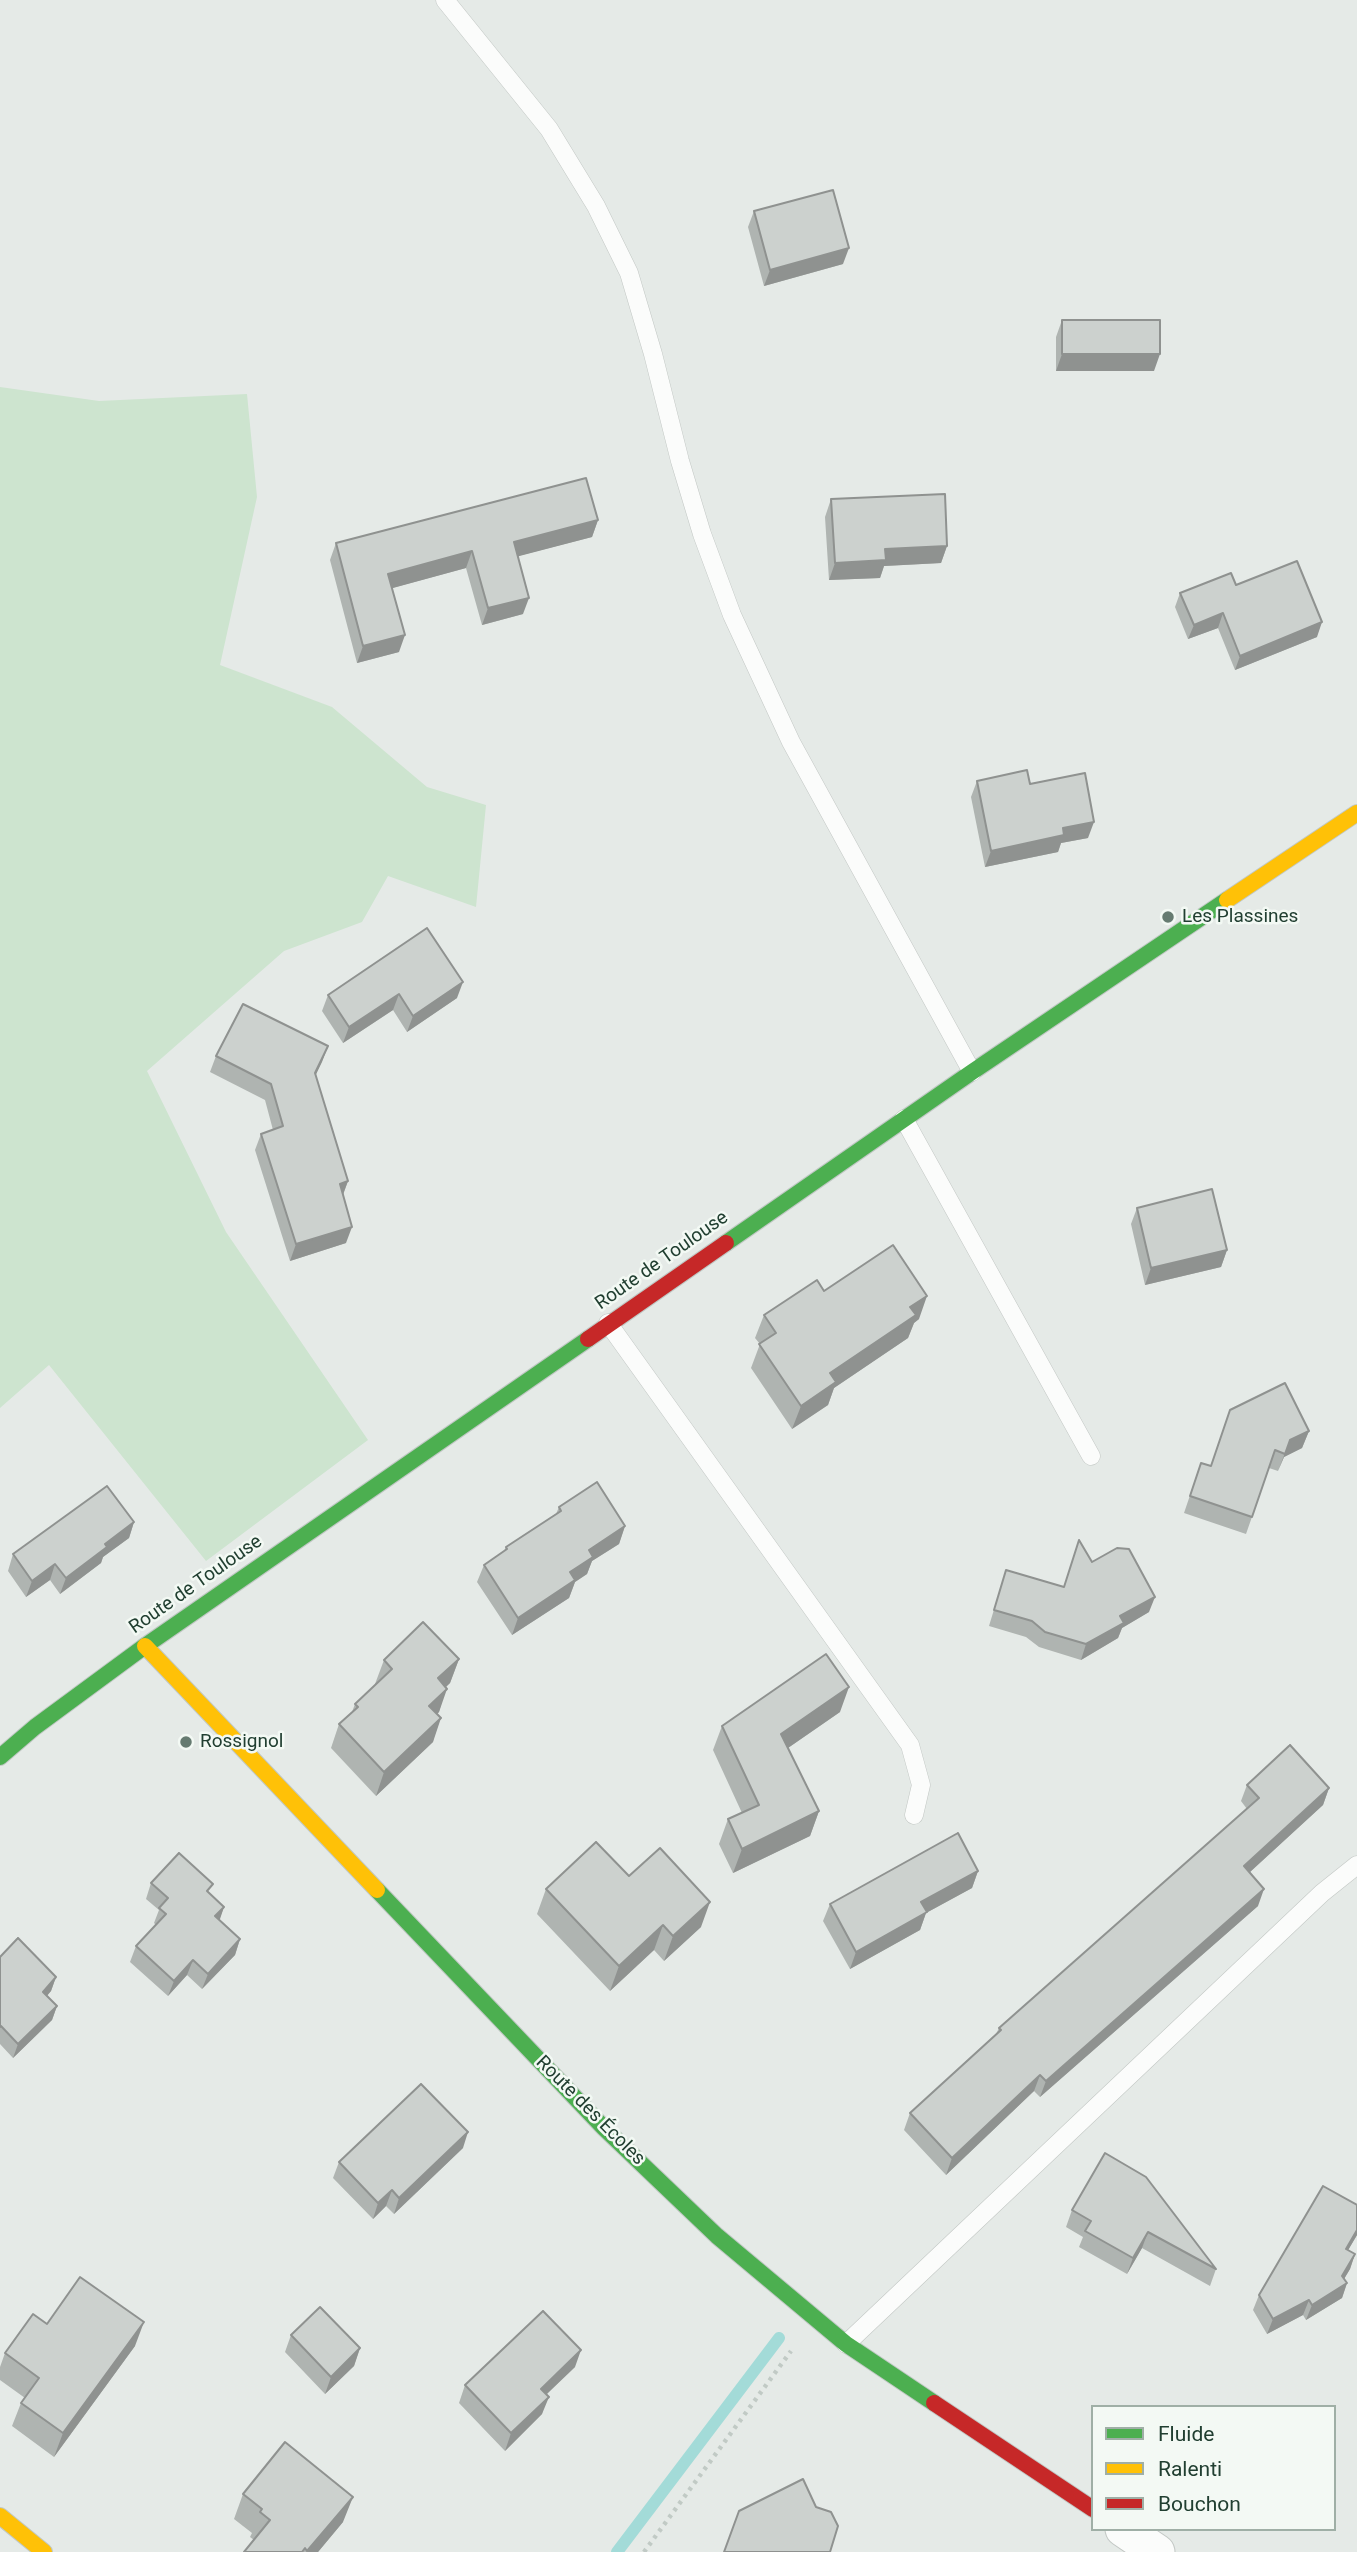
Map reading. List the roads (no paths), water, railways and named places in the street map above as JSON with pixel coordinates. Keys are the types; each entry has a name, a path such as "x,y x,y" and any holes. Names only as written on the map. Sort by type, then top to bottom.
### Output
{"street":[{"name":"Route de Toulouse","path":"0,1757 35,1727 145,1646 608,1323 972,1072 1357,813"},
{"name":"Route des Écoles","path":"145,1646 604,2128 717,2236 846,2344 1091,2508"},
{"path":"0,2516 44,2552"},
{"path":"1126,2531 1157,2552"}],"lane":[{"path":"444,0 549,130 596,206 629,273 680,461 732,615 791,742 972,1072"},
{"path":"904,1119 1091,1456"},
{"path":"608,1323 910,1745 920,1786 914,1815"},
{"path":"846,2344 1322,1893 1357,1865"}],"waterway":[{"path":"617,2552 779,2338"}],"place":[{"name":"Les Plassines","path":"1168,917"},
{"name":"Rossignol","path":"186,1742"}]}
